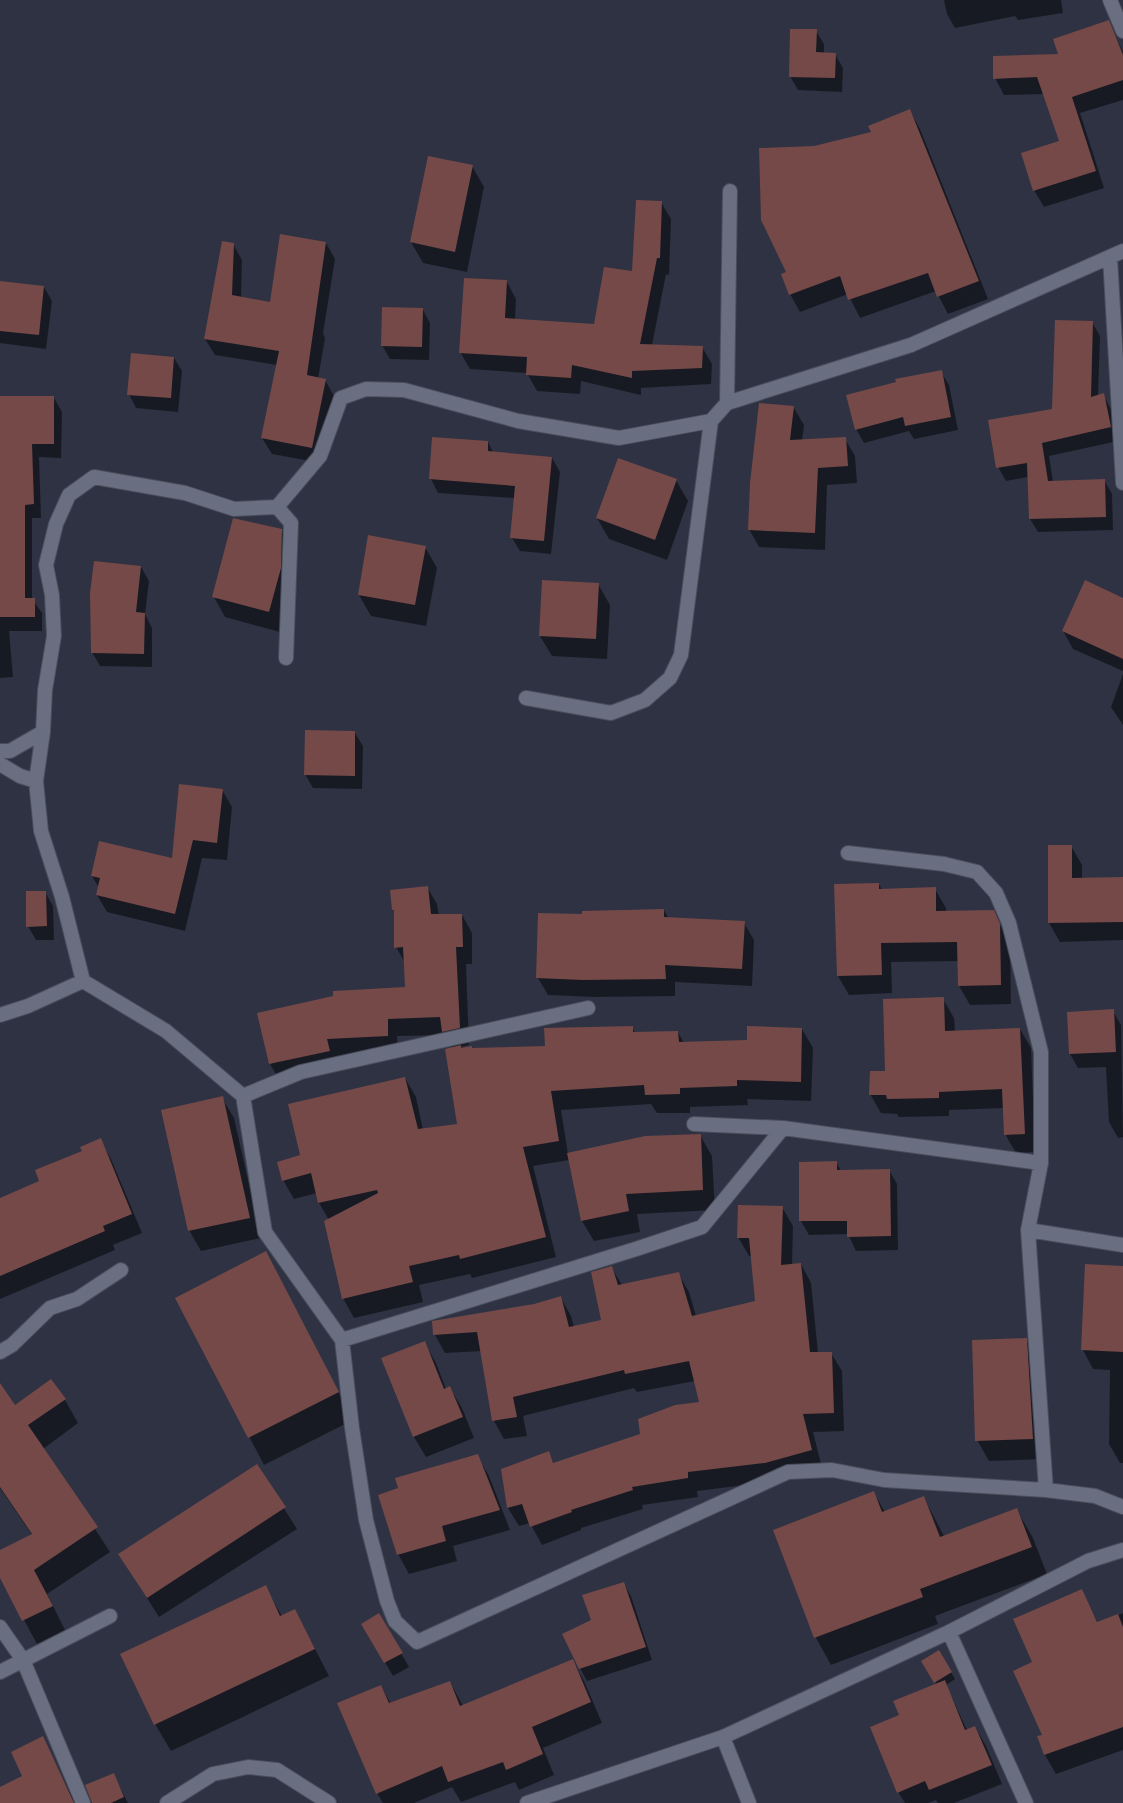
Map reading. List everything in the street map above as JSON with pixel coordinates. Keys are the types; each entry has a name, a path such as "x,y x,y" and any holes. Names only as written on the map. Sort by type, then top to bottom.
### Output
{"street":[{"path":"1110,0 1123,31"},
{"path":"727,403 730,191"},
{"path":"526,698 611,713 645,700 670,678 681,655 711,421 727,403 911,345 1117,254 1123,483"},
{"path":"711,421 619,438 518,421 404,390 366,389 341,398 320,456 277,507 234,509 185,493 94,477 69,494 56,524 46,565 52,595 54,636 45,690 43,732 36,781 41,831 62,897 83,981 166,1031 243,1096 265,1232 342,1340 352,1428 366,1520 387,1601 395,1621 417,1642 788,1472 832,1470 884,1480 1046,1490 1095,1496 1123,1507"},
{"path":"277,507 291,523 286,658"},
{"path":"0,751 10,751 43,732"},
{"path":"0,764 20,776 36,781"},
{"path":"848,853 944,864 977,872 996,893 1009,923 1041,1052 1041,1163 1028,1230 1046,1490"},
{"path":"0,1015 28,1006 83,981"},
{"path":"243,1096 301,1072 588,1008"},
{"path":"694,1124 783,1128 1041,1163"},
{"path":"342,1340 702,1227 783,1128"},
{"path":"1028,1230 1123,1245"},
{"path":"0,1352 12,1345 50,1308 78,1299 121,1270"},
{"path":"527,1803 723,1737 949,1632 1088,1562 1123,1550"},
{"path":"0,1672 110,1616"},
{"path":"0,1628 23,1660 83,1803"},
{"path":"949,1632 1026,1803"},
{"path":"723,1737 749,1803"},
{"path":"167,1803 214,1774 248,1767 276,1770 329,1803"}],"building":[{"path":"1109,20 1123,55 1123,80 1072,97 1096,171 1033,191 1021,153 1059,141 1037,77 993,79 993,56 1058,54 1053,39"},
{"path":"790,29 817,29 816,52 836,53 835,78 789,77"},
{"path":"910,109 979,281 937,297 928,273 848,300 840,276 789,295 781,274 786,272 761,220 759,148 814,146 871,132 868,126"},
{"path":"428,156 473,165 455,252 410,242"},
{"path":"636,200 662,201 660,258 657,258 640,344 703,346 702,368 632,371 632,378 572,365 571,378 526,375 527,357 459,353 464,278 507,280 505,318 594,324 604,267 632,271"},
{"path":"280,234 326,242 307,375 326,379 312,448 261,438 279,351 204,339 222,241 234,243 232,295 270,302"},
{"path":"0,281 44,286 39,335 0,331"},
{"path":"382,307 423,308 422,347 381,346"},
{"path":"1055,320 1093,321 1091,397 1104,393 1111,427 1042,443 1048,481 1105,479 1106,517 1029,519 1027,463 996,468 988,420 1052,409"},
{"path":"131,353 174,357 171,398 127,395"},
{"path":"942,370 951,417 905,426 903,417 855,430 846,395 896,382 895,379"},
{"path":"0,396 54,396 54,444 32,444 34,504 25,505 25,598 35,598 35,617 0,617"},
{"path":"759,403 794,406 790,440 846,437 848,466 818,468 815,533 748,530 750,483"},
{"path":"432,437 488,441 488,451 552,457 544,541 510,538 515,486 429,479"},
{"path":"618,458 677,479 655,540 596,518"},
{"path":"233,518 282,529 281,568 269,612 212,597"},
{"path":"368,535 426,546 415,605 358,595"},
{"path":"94,561 141,566 136,612 145,613 144,654 91,653 90,593"},
{"path":"542,580 599,583 596,639 539,636"},
{"path":"1085,580 1123,598 1123,659 1062,631"},
{"path":"305,730 355,731 355,776 304,775"},
{"path":"179,784 223,789 217,843 193,840 175,914 96,895 100,878 91,876 99,841 172,858"},
{"path":"1048,845 1072,845 1072,878 1123,877 1123,922 1048,923"},
{"path":"879,883 879,889 936,887 936,911 994,910 1000,924 1001,985 958,986 957,942 881,943 882,975 837,976 834,884"},
{"path":"428,886 431,914 462,914 463,947 456,947 460,1028 442,1032 440,1017 388,1019 388,1036 327,1039 330,1051 269,1064 257,1013 333,996 333,991 405,987 403,947 394,948 394,910 392,910 390,890"},
{"path":"26,891 46,891 47,926 26,927"},
{"path":"664,909 664,917 745,921 742,969 665,965 666,979 583,980 536,978 538,913 582,914 582,911"},
{"path":"944,997 945,1031 1020,1028 1025,1134 1004,1135 1002,1089 939,1092 939,1098 887,1099 886,1095 869,1095 870,1071 885,1071 883,999"},
{"path":"1114,1009 1116,1052 1069,1054 1067,1012"},
{"path":"633,1026 633,1032 678,1031 679,1042 747,1040 747,1026 802,1028 801,1082 737,1080 737,1086 680,1088 680,1094 645,1095 644,1085 551,1091 559,1141 523,1147 546,1237 460,1259 459,1255 409,1266 413,1282 342,1299 324,1221 378,1193 377,1190 318,1203 311,1173 282,1181 277,1162 300,1155 288,1104 405,1077 418,1129 457,1124 445,1049 461,1045 461,1048 472,1046 472,1048 545,1046 544,1028"},
{"path":"223,1096 250,1218 188,1231 161,1110"},
{"path":"701,1134 703,1190 626,1194 629,1211 581,1221 567,1153 645,1136"},
{"path":"101,1138 132,1214 103,1226 105,1231 0,1276 0,1198 39,1181 35,1170 82,1151 80,1147"},
{"path":"837,1161 837,1170 890,1169 891,1236 847,1237 847,1221 799,1221 799,1162"},
{"path":"738,1205 783,1206 781,1265 801,1263 810,1352 832,1352 834,1413 803,1414 812,1450 765,1463 688,1472 688,1478 632,1487 633,1490 571,1510 572,1512 530,1527 522,1504 507,1508 501,1469 549,1451 553,1463 640,1434 638,1419 675,1405 699,1402 689,1361 625,1374 624,1370 513,1397 517,1417 492,1421 477,1332 433,1335 432,1321 534,1304 561,1296 569,1327 601,1320 591,1272 612,1266 618,1285 679,1272 692,1316 755,1301 749,1238 737,1238"},
{"path":"266,1251 339,1392 248,1438 175,1298"},
{"path":"1085,1264 1123,1266 1123,1352 1081,1350"},
{"path":"1027,1338 1033,1439 975,1441 972,1340"},
{"path":"425,1341 444,1389 450,1386 463,1417 413,1437 381,1358"},
{"path":"51,1379 66,1399 28,1425 98,1527 34,1570 53,1606 22,1621 0,1578 0,1550 32,1534 0,1487 0,1383 15,1405"},
{"path":"478,1454 500,1510 442,1526 446,1541 397,1555 378,1495 398,1488 395,1478"},
{"path":"257,1464 286,1507 147,1598 118,1554"},
{"path":"874,1491 882,1512 924,1496 940,1537 1017,1508 1032,1547 920,1589 923,1597 814,1638 773,1530"},
{"path":"624,1582 646,1647 579,1669 562,1634 591,1620 582,1595"},
{"path":"266,1585 280,1616 295,1609 315,1649 154,1725 120,1654"},
{"path":"1082,1589 1097,1622 1118,1614 1123,1627 1123,1727 1044,1755 1037,1736 1042,1735 1013,1671 1032,1662 1013,1619"},
{"path":"379,1613 403,1653 384,1663 361,1624"},
{"path":"939,1650 952,1672 934,1683 921,1661"},
{"path":"573,1659 591,1702 532,1727 543,1754 506,1770 503,1762 448,1782 442,1766 376,1794 337,1703 381,1685 389,1703 450,1681 460,1706"},
{"path":"945,1680 965,1730 975,1726 992,1765 929,1790 925,1781 897,1793 870,1727 899,1715 893,1701"},
{"path":"43,1736 74,1803 0,1803 0,1787 22,1776 11,1752"},
{"path":"114,1773 124,1797 111,1803 92,1803 85,1785"}]}
